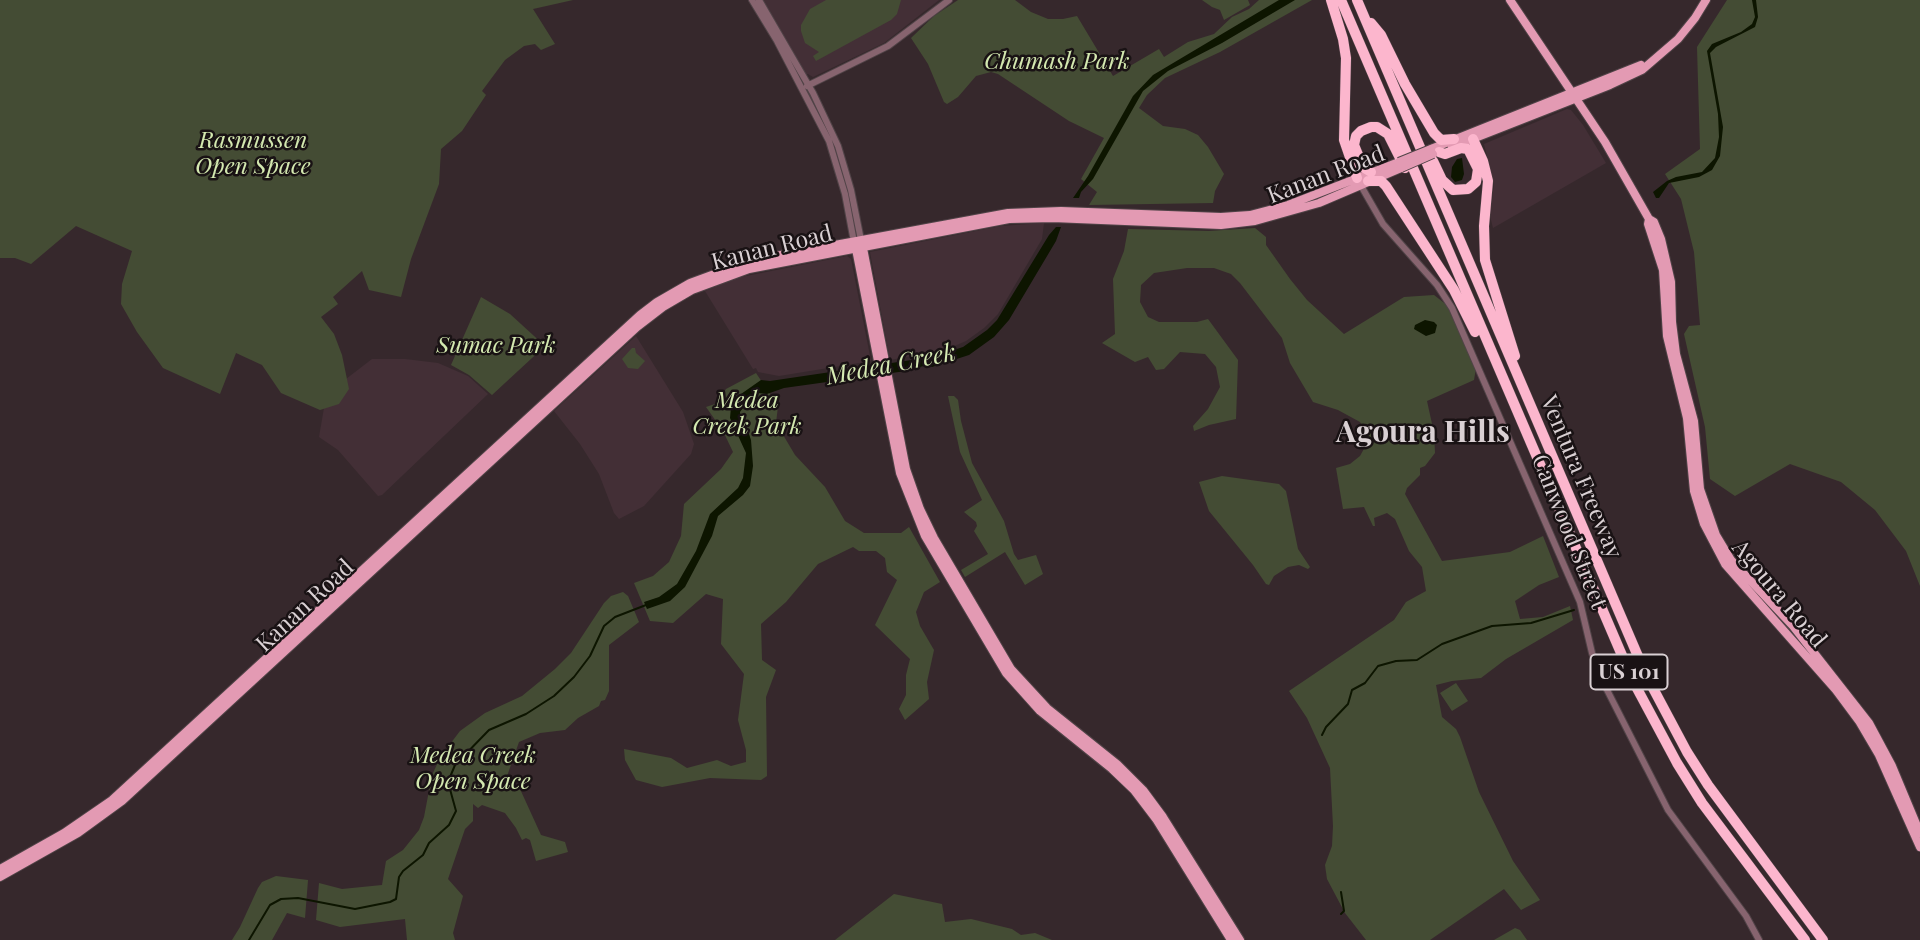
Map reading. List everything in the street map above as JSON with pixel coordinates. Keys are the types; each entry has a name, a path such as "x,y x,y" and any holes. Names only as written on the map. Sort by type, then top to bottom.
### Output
{"highway":[{"path":"1331,0 1345,49 1347,83 1343,140 1364,179"},
{"name":"Ventura Freeway","path":"1341,0 1606,620 1656,725 1702,803 1805,940"},
{"name":"Ventura Freeway","path":"1357,0 1646,675 1686,752 1725,810 1823,940"},
{"path":"1363,14 1381,36 1405,84 1436,135 1441,140 1454,139"},
{"path":"1382,58 1398,83 1442,180 1457,191 1473,186 1479,176 1479,169 1468,149 1461,148 1445,154 1434,152"},
{"path":"1364,179 1363,167 1354,145 1356,136 1361,131 1377,127 1388,134 1415,189 1430,211"},
{"path":"1471,136 1483,161 1488,181 1484,226 1485,260 1511,345 1530,392 1534,416"},
{"path":"1364,179 1385,183 1446,277 1498,381 1513,404"},
{"path":"1788,917 1799,940"},
{"path":"1809,922 1830,940"}],"main road":[{"name":"Agoura Road","path":"1513,0 1605,142 1649,219 1648,224 1663,270 1667,335 1687,418 1697,502 1716,548 1725,564 1754,592 1846,696 1879,740 1920,833"},
{"name":"Kanan Road","path":"0,877 78,833 122,801 617,345 663,307 692,290 734,273 989,215 1033,211 1221,217 1242,216 1288,205 1434,152 1653,60 1687,29 1706,0"},
{"name":"Kanan Road","path":"1434,152 1454,139 1471,136"},
{"name":"Kanan Road","path":"0,869 64,833 112,800 533,412 657,302 690,283 739,265 858,244"},
{"path":"858,244 881,365 906,469 934,538 1004,659 1038,699 1117,764 1143,790 1163,817 1240,940"},
{"path":"883,374 900,473 914,512 988,646 1006,673 1031,702 1134,790 1156,819 1231,940"},
{"name":"Agoura Road","path":"1846,696 1880,755 1920,846"}],"street":[{"path":"752,0 805,87"},
{"path":"759,0 805,87 833,154 858,244"},
{"path":"805,87 888,46 949,0"},
{"name":"Canwood Street","path":"1364,179 1383,224 1437,285 1452,308 1578,597 1601,678 1668,810 1746,916 1759,940"}],"shaded area":[{"path":"761,0 939,0 884,43 813,77 808,74 803,76"},
{"path":"1567,109 1571,110 1583,125 1606,163 1493,228 1490,216 1494,184 1484,144"},
{"path":"1044,223 1042,239 998,314 984,328 966,341 945,350 890,360 870,252 1001,226"},
{"path":"847,256 851,259 871,361 779,376 753,369 705,291 736,278"},
{"path":"636,336 683,412 694,444 691,454 644,506 619,519 614,513 599,474 554,411"},
{"path":"372,359 438,363 468,376 488,394 378,496 338,450 319,437 324,396"}],"green space":[{"name":"Rasmussen Open Space","path":"0,0 573,0 533,9 555,44 541,50 535,44 524,46 505,60 482,91 486,95 462,131 441,149 439,184 411,259 401,297 369,290 362,271 333,297 338,304 321,317 334,334 342,355 349,389 339,404 320,410 281,393 262,365 236,353 220,394 163,368 121,304 122,284 132,251 76,226 31,264 15,258 0,258"},
{"path":"826,0 901,0 897,14 891,20 816,61 813,56 819,52 805,43 801,25 810,9"},
{"name":"Chumash Park","path":"958,0 1015,0 1031,12 1048,19 1077,16 1113,76 1159,49 1164,57 1188,42 1214,34 1232,17 1249,9 1259,0 1312,0 1220,52 1165,78 1147,95 1139,108 1163,126 1185,129 1198,135 1208,147 1224,174 1215,191 1213,203 1089,205 1097,192 1081,179 1104,138 1069,121 991,72 976,76 958,97 947,104 944,102 928,64 911,38 934,16"},
{"path":"1202,0 1248,0 1250,5 1224,20 1220,10"},
{"path":"1727,0 1920,0 1920,586 1906,551 1875,510 1841,482 1790,464 1735,496 1710,479 1705,427 1684,334 1689,326 1700,325 1694,252 1681,199 1665,174 1700,149 1697,47"},
{"path":"1255,228 1266,237 1266,245 1307,300 1344,334 1404,297 1434,295 1448,306 1476,368 1474,380 1427,401 1435,453 1425,466 1420,468 1420,475 1407,488 1405,494 1442,561 1510,552 1543,536 1559,577 1539,585 1515,601 1520,619 1543,617 1570,606 1573,620 1506,659 1481,678 1436,685 1442,717 1456,729 1479,792 1513,861 1540,900 1521,910 1504,889 1430,940 1366,940 1345,913 1327,879 1325,865 1332,846 1330,768 1307,718 1289,691 1394,620 1406,602 1426,591 1422,567 1409,551 1395,519 1387,513 1374,518 1373,526 1364,507 1343,509 1336,468 1350,464 1360,456 1370,438 1360,422 1338,410 1313,402 1290,363 1282,338 1231,274 1214,268 1187,268 1154,273 1141,285 1140,302 1148,317 1159,322 1197,322 1208,319 1238,360 1236,419 1194,431 1193,426 1208,409 1220,387 1216,367 1205,354 1180,352 1164,369 1156,370 1148,357 1135,362 1102,343 1115,334 1113,279 1124,251 1128,229 1209,231"},
{"name":"Sumac Park","path":"481,297 510,314 545,346 492,395 469,375 451,365"},
{"path":"635,348 636,353 645,361 638,369 628,368 622,359"},
{"name":"Medea Creek Park","path":"756,373 778,406 776,423 795,455 825,487 845,521 864,533 901,533 909,527 940,582 924,592 916,612 920,626 934,650 927,682 929,699 905,720 899,709 906,695 906,675 910,659 875,625 897,580 887,572 885,558 876,551 859,551 853,547 818,564 786,602 761,624 762,660 776,670 766,697 767,776 761,780 710,778 662,787 636,780 625,760 624,749 671,758 687,768 717,760 731,766 746,762 746,750 738,720 744,674 721,644 723,599 706,594 673,623 650,621 634,583 653,576 669,562 681,536 684,504 721,469 733,452 723,431 706,407 718,403 726,389"},
{"path":"948,396 954,396 958,400 972,463 1004,521 1014,554 1018,560 1036,555 1043,574 1025,585 1005,552 965,577 961,570 988,554 974,531 976,522 964,512 982,500 960,452"},
{"path":"1222,476 1279,484 1286,491 1298,549 1310,567 1308,569 1299,565 1288,567 1274,576 1269,585 1266,584 1209,511 1199,482"},
{"name":"Medea Creek Open Space","path":"623,592 628,596 639,622 609,645 609,691 605,700 565,730 540,733 519,742 506,779 520,789 541,835 565,842 568,852 536,861 530,840 522,840 505,813 482,805 478,808 473,804 473,821 465,829 448,879 463,896 453,933 455,940 407,940 405,919 340,927 316,920 319,883 342,889 382,885 386,861 403,850 419,830 432,775 441,756 460,731 485,713 522,696 555,669 571,653 604,603 611,596"},
{"path":"1456,683 1468,701 1452,711 1440,693"},
{"path":"276,876 308,880 305,918 287,913 272,940 232,940 262,882"},
{"path":"894,894 942,904 945,922 971,919 1012,929 1021,935 1035,933 1052,940 835,940"},
{"path":"1515,928 1520,930 1527,940 1494,940"}],"water":[{"path":"1279,0 1295,0 1168,71 1143,91 1093,179 1079,198 1073,198 1133,96 1153,75"},
{"path":"1752,0 1756,0 1758,17 1755,27 1716,47 1710,53 1723,127 1720,156 1712,170 1699,177 1669,183 1659,198 1656,198 1653,192 1667,181 1702,172 1715,158 1719,137 1718,114 1707,51 1712,44 1741,32 1752,24 1755,17"},
{"path":"1462,158 1464,174 1462,180 1455,182 1451,177 1452,167 1457,159"},
{"path":"1056,227 1061,227 1056,241 1009,320 994,337 969,355 932,367 927,365 906,371 784,388 751,397 740,412 741,422 751,440 753,466 750,486 718,516 712,536 685,587 670,601 647,609 644,602 659,597 677,584 696,551 710,514 738,488 743,478 746,453 730,418 731,407 741,394 761,380 770,381 932,357 963,347 997,320"},
{"path":"1425,320 1437,325 1435,333 1426,336 1414,329 1415,325"}],"waterway":[{"name":"Medea Creek","path":"249,940 270,905 281,899 298,898 355,909 396,899 399,877 403,871 423,855 429,843 449,825 456,811 448,782 455,765 489,730 526,714 554,696 574,677 590,656 604,626 615,617 646,605"},
{"path":"1322,735 1348,704 1352,690 1365,683 1378,666 1396,661 1417,660 1442,644 1492,626 1531,623 1574,610"},
{"path":"1341,892 1344,911 1341,914"}],"district":[{"name":"Agoura Hills","path":"1423,433"}]}
